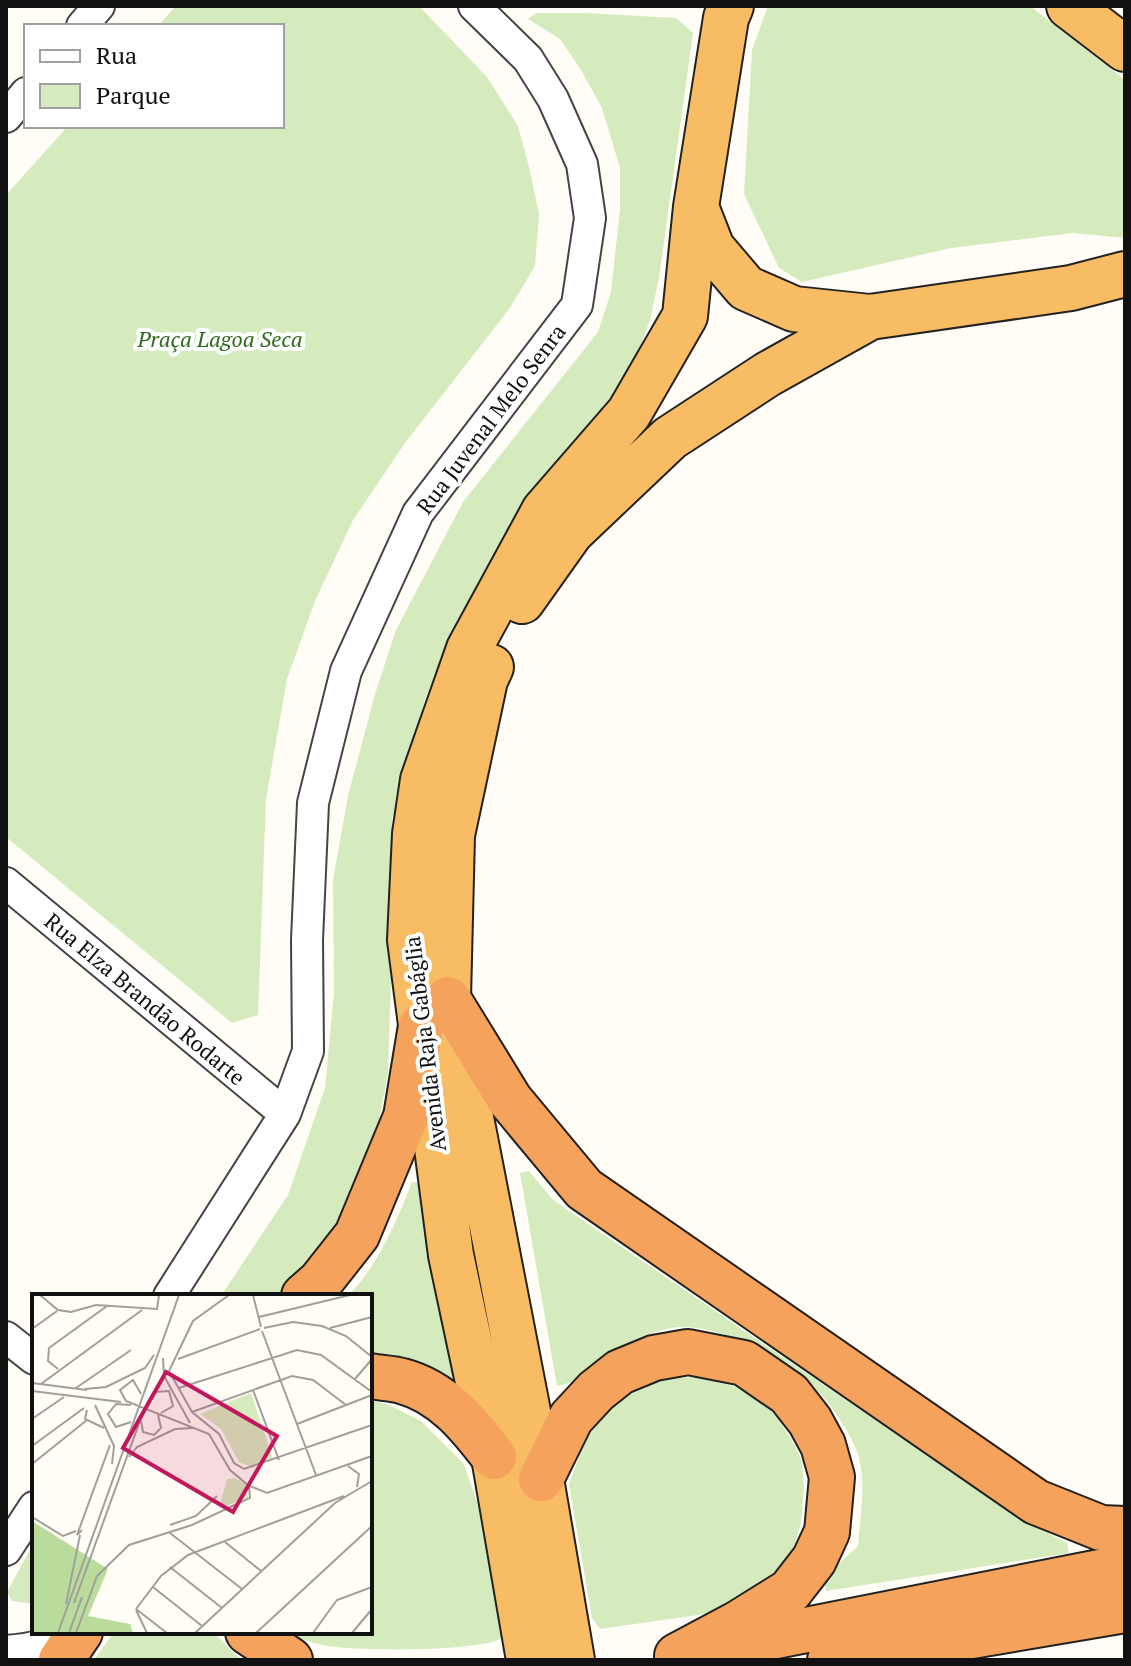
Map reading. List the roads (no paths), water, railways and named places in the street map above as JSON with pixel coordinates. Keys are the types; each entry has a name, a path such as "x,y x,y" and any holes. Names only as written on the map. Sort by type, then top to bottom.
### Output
{"highway":[{"name":"Avenida Raja Gabáglia","path":"572,1660 541,1479 434,1012 410,940 415,834 423,780 469,649 544,511 629,413 685,316 696,207 726,18 731,6"},
{"path":"1069,6 1125,49"},
{"path":"696,207 712,248 746,288 794,309 870,317 1071,288 1125,274"},
{"path":"1071,288 1125,294"},
{"name":"Avenida Raja Gabáglia","path":"529,1660 494,1457 451,1255 434,1012 452,835 485,680 520,603 571,532 670,438 768,374 870,317"},
{"path":"306,1294 320,1282 357,1235 406,1117 434,1012"},
{"path":"434,1012 584,1189 1036,1502 1101,1528 1125,1529"},
{"path":"541,1479 571,1418 596,1391 620,1372 654,1358 688,1352 744,1363 789,1394 810,1421 823,1445 832,1477 827,1532 814,1560 790,1591 737,1624 663,1658"},
{"path":"372,1376 402,1380 437,1396 468,1422 494,1457"},
{"path":"663,1658 1125,1567"},
{"path":"830,1660 1125,1610"},
{"path":"61,1660 79,1634"},
{"path":"251,1634 290,1660"}],"street":[{"path":"84,24 99,6"},
{"name":"Rua Juvenal Melo Senra","path":"170,1294 285,1114 308,1051 307,940 313,803 346,671 418,513 577,305 590,218 582,164 553,99 528,59 474,6"},
{"path":"6,117 24,95"},
{"name":"Rua Elza Brandão Rodarte","path":"6,883 285,1114"},
{"path":"6,1337 32,1357"},
{"path":"6,1550 32,1510"},
{"path":"10,1660 6,1654 49,1647 76,1634"}],"park label":[{"name":"Praça Lagoa Seca","path":"220,339"}]}
